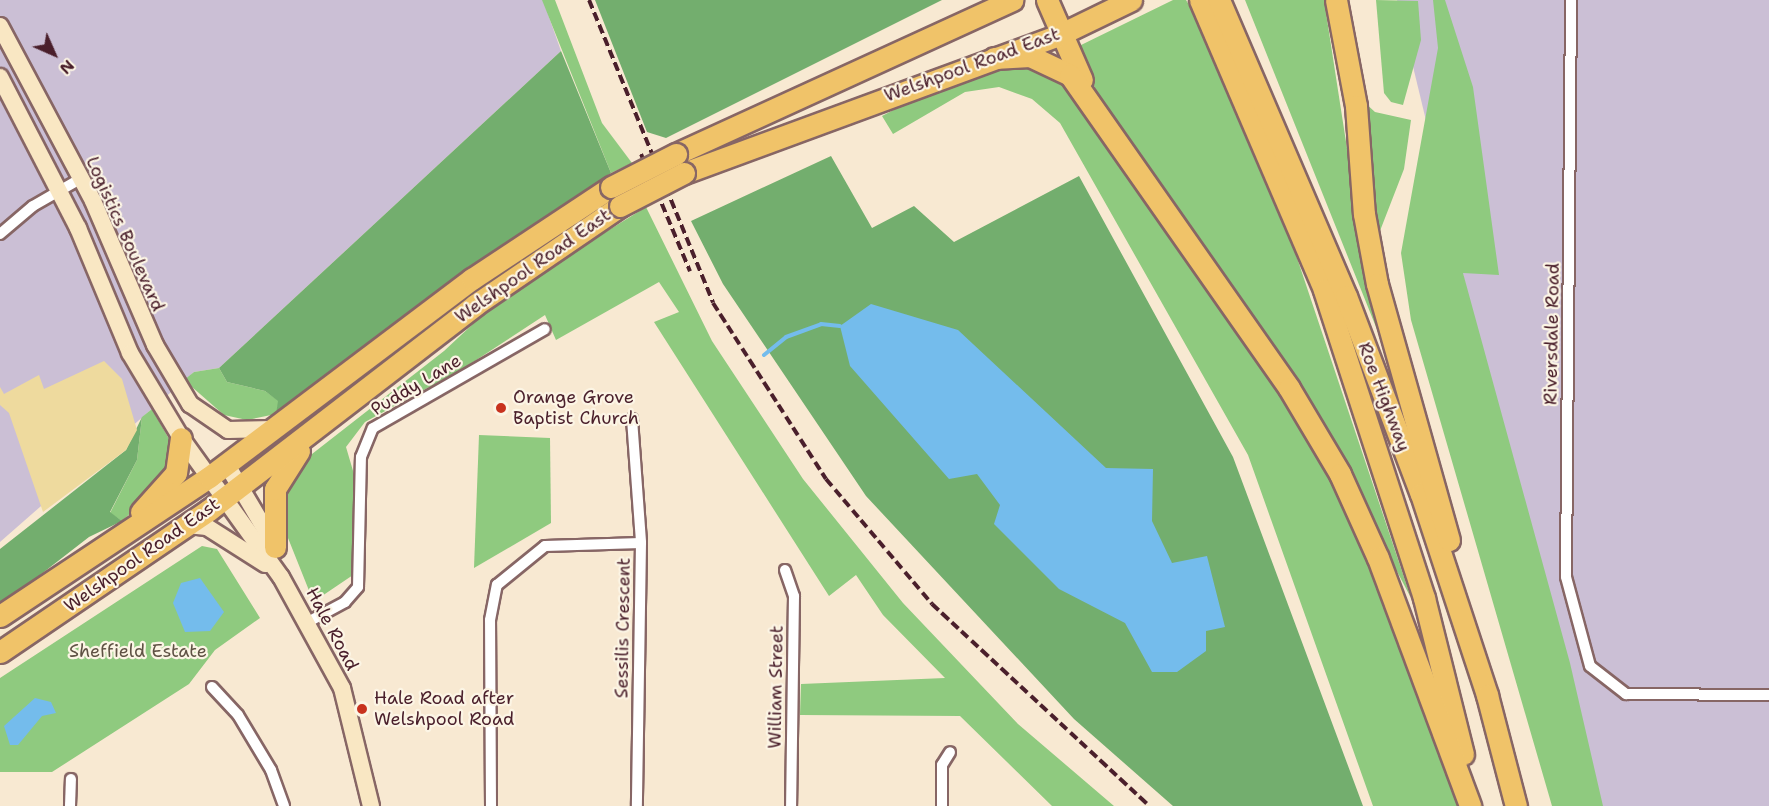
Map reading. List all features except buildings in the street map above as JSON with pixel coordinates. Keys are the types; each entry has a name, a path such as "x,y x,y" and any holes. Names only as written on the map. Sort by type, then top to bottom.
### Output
{"highway":[{"path":"969,21 989,0"},
{"name":"Welshpool Road East","path":"3,613 227,465 472,279 616,196 1012,0"},
{"path":"1047,0 1059,35 1115,144"},
{"name":"Welshpool Road East","path":"680,163 1059,35 1131,0"},
{"name":"Roe Highway","path":"1200,0 1324,290 1424,598 1475,806"},
{"name":"Roe Highway","path":"1219,0 1346,296 1421,494 1487,695 1516,806"},
{"path":"1336,0 1356,106 1364,214 1377,284 1434,476 1487,695"},
{"path":"994,58 1030,56 1059,65 1080,87 1115,144 1269,359 1340,474 1378,558 1470,806"},
{"name":"Welshpool Road East","path":"0,652 187,525 309,436 616,196"},
{"path":"277,564 275,489 309,436"},
{"path":"3,613 25,586 146,506 181,464 181,438"}],"street":[{"name":"Riversdale Road","path":"1571,0 1566,577 1590,666 1626,694 1769,695"},
{"name":"Logistics Boulevard","path":"0,26 80,178 154,345 183,394 205,419 228,430 278,428"},
{"path":"0,77 57,190"},
{"path":"0,234 57,190 80,178"},
{"name":"Hale Road","path":"57,190 123,339 166,416 210,477 233,492"},
{"name":"Puddy Lane","path":"308,622 345,602 358,587 361,457 373,428 544,329"},
{"path":"632,419 641,543"},
{"name":"Hale Road","path":"227,465 233,492 277,564 342,688 371,806"},
{"path":"187,525 207,527 277,564"},
{"name":"Sessilis Crescent","path":"491,806 490,620 497,585 545,546 641,543 637,806"},
{"name":"William Street","path":"785,570 794,596 790,806"},
{"path":"212,687 238,715 271,770 284,806"},
{"path":"942,806 942,765 950,752"},
{"path":"70,779 70,806"}],"shaded area":[{"path":"0,0 543,0 561,51 219,368 194,372 0,542"},
{"path":"1397,0 1769,0 1769,806 1591,806"}],"green space":[{"path":"542,0 555,0 602,123 632,163 611,173"},
{"path":"595,0 942,0 666,138 647,132"},
{"path":"1173,0 1186,0 1206,32 1290,237 1411,598 1299,385 1101,104 1079,46"},
{"path":"1245,0 1324,0 1364,258 1400,387"},
{"path":"1376,0 1418,1 1421,40 1403,105 1391,102 1384,93"},
{"path":"1433,0 1445,0 1473,87 1499,275 1463,273 1570,663 1603,806 1552,806 1411,320 1401,253 1438,48"},
{"path":"561,51 611,173 276,414 278,401 265,391 227,382 219,368"},
{"path":"994,58 1047,60 1319,440 1470,806 1373,806 1248,455 1060,123 1032,99 999,87 965,92 893,134 882,116"},
{"path":"1364,102 1375,112 1411,120 1404,169 1378,236"},
{"path":"831,156 872,228 914,206 954,242 1079,176 1233,457 1363,806 1173,806 1074,719 866,496 723,284 691,221"},
{"path":"646,207 712,341 803,479 903,603 1018,724 1114,806 1052,806 960,716 800,715 801,684 945,678 883,615 856,575 829,596 654,322 679,312 659,282 556,340 545,315 464,368 365,422 346,447 356,481 353,575 319,598 310,593 284,528 288,484 312,454 444,351 503,296"},
{"path":"219,368 227,382 265,391 279,401 276,414 247,420 224,415 184,380 194,372"},
{"path":"152,409 173,446 174,463 160,486 122,521 110,513 137,460 142,417"},
{"path":"142,417 137,460 110,512 122,521 89,537 0,606 0,549 126,450"},
{"path":"479,435 550,438 551,523 474,568"},
{"name":"Sheffield Estate","path":"202,546 217,549 260,618 215,650 189,684 52,772 0,772 0,678"}],"sand":[{"path":"104,361 122,379 137,430 126,450 43,512 9,413 0,405 0,387 4,394 39,375 44,389"}],"water":[{"path":"871,304 958,330 1106,468 1153,469 1152,521 1172,563 1207,556 1225,627 1206,631 1206,651 1177,672 1152,672 1125,623 1059,589 994,524 1000,505 977,474 949,479 850,366 840,326"},
{"path":"200,578 224,612 210,631 185,632 173,603 181,583"},
{"path":"35,698 51,702 56,713 42,716 18,745 10,745 4,726"}],"waterway":[{"path":"764,355 786,337 821,324 840,326"}],"railway":[{"path":"589,0 713,303 826,479 932,604 1149,806"},
{"path":"641,154 690,271"}],"place":[{"name":"Orange Grove Baptist Church","path":"501,408"},
{"name":"Hale Road after Welshpool Road","path":"362,709"}]}
